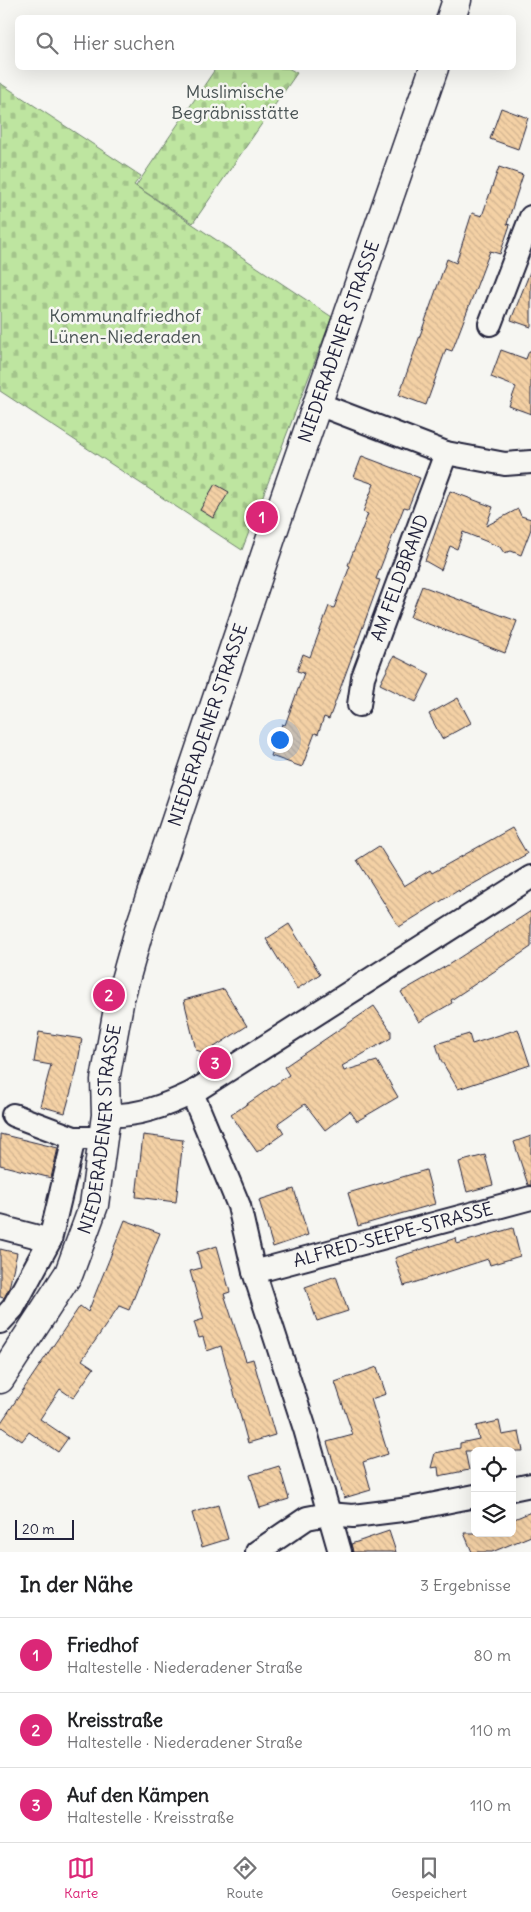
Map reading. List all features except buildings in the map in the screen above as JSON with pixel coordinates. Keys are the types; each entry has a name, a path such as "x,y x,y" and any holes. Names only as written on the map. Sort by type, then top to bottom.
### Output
{"street":[{"path":"452,15 457,0"},
{"name":"NIEDERADENER STRASSE","path":"0,1378 69,1272 94,1205 105,1126 105,1080 120,998 140,927 213,706 433,70"},
{"path":"490,324 531,217"},
{"path":"318,404 446,453 505,464 531,462"},
{"name":"AM FELDBRAND","path":"359,705 363,677 446,453"},
{"path":"13,1115 74,1138 105,1126 128,1114 172,1102 192,1092 531,877"},
{"path":"192,1092 239,1206 254,1272 304,1429 340,1552"},
{"path":"0,1322 13,1308 50,1240 74,1138"},
{"name":"ALFRED-SEEPE-STRASSE","path":"254,1272 531,1198"},
{"path":"0,1227 50,1240"},
{"path":"516,1488 531,1485"},
{"path":"257,1552 308,1518 328,1514 352,1516 410,1509 471,1497"}],"green space":[{"name":"Muslimische Begräbnisstätte","path":"215,70 292,70 297,73 193,223 136,186"},
{"name":"Kommunalfriedhof Lünen-Niederaden","path":"0,83 141,176 134,185 332,317 242,550 0,391"}],"place":[{"name":"Friedhof","path":"262,517"},
{"name":"Kreisstraße","path":"109,995"},
{"name":"Auf den Kämpen","path":"215,1063"}]}
